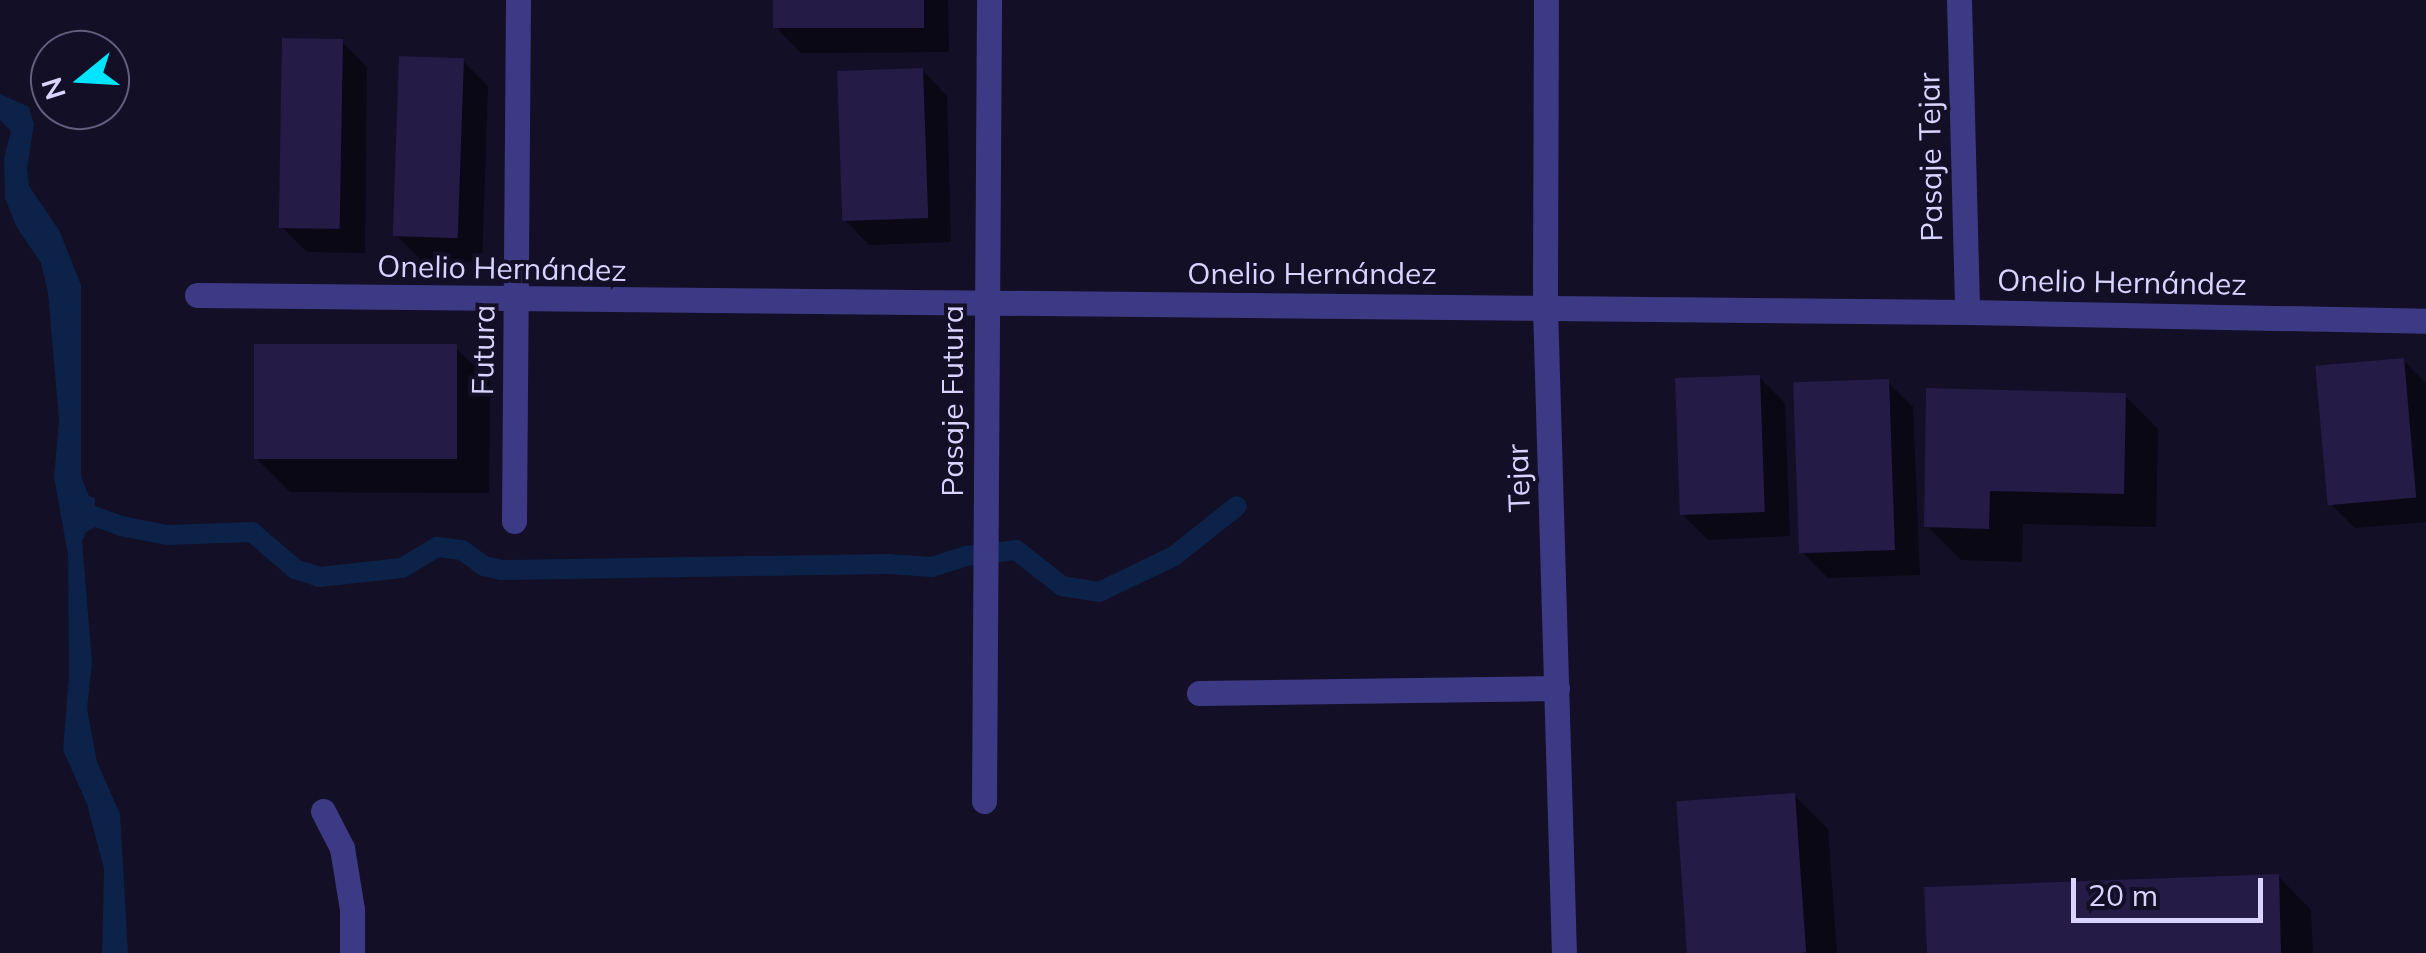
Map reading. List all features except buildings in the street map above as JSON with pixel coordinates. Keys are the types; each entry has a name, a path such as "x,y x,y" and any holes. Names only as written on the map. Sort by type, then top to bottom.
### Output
{"street":[{"name":"Futura","path":"514,521 518,0"},
{"name":"Pasaje Futura","path":"984,801 989,0"},
{"name":"Tejar","path":"1546,0 1545,307 1564,953"},
{"name":"Pasaje Tejar","path":"1959,0 1967,312"},
{"name":"Onelio Hernández","path":"197,295 516,302 1545,307 2426,321"},
{"path":"1200,694 1558,688"},
{"path":"323,812 342,848 352,909 352,953"}],"water":[{"path":"0,94 29,107 30,130 33,130 27,169 29,186 59,230 81,285 81,476 89,496 95,498 94,528 86,532 82,541 92,662 87,709 97,762 120,814 128,953 102,953 104,869 87,804 63,750 69,675 68,555 54,477 59,420 48,293 41,263 16,226 5,198 4,158 11,131 0,120"}],"waterway":[{"path":"72,508 121,526 167,535 252,532 295,569 319,577 402,568 437,547 462,550 484,566 501,570 888,564 932,567 966,556 1016,550 1062,586 1099,592 1174,556 1237,506"}]}
